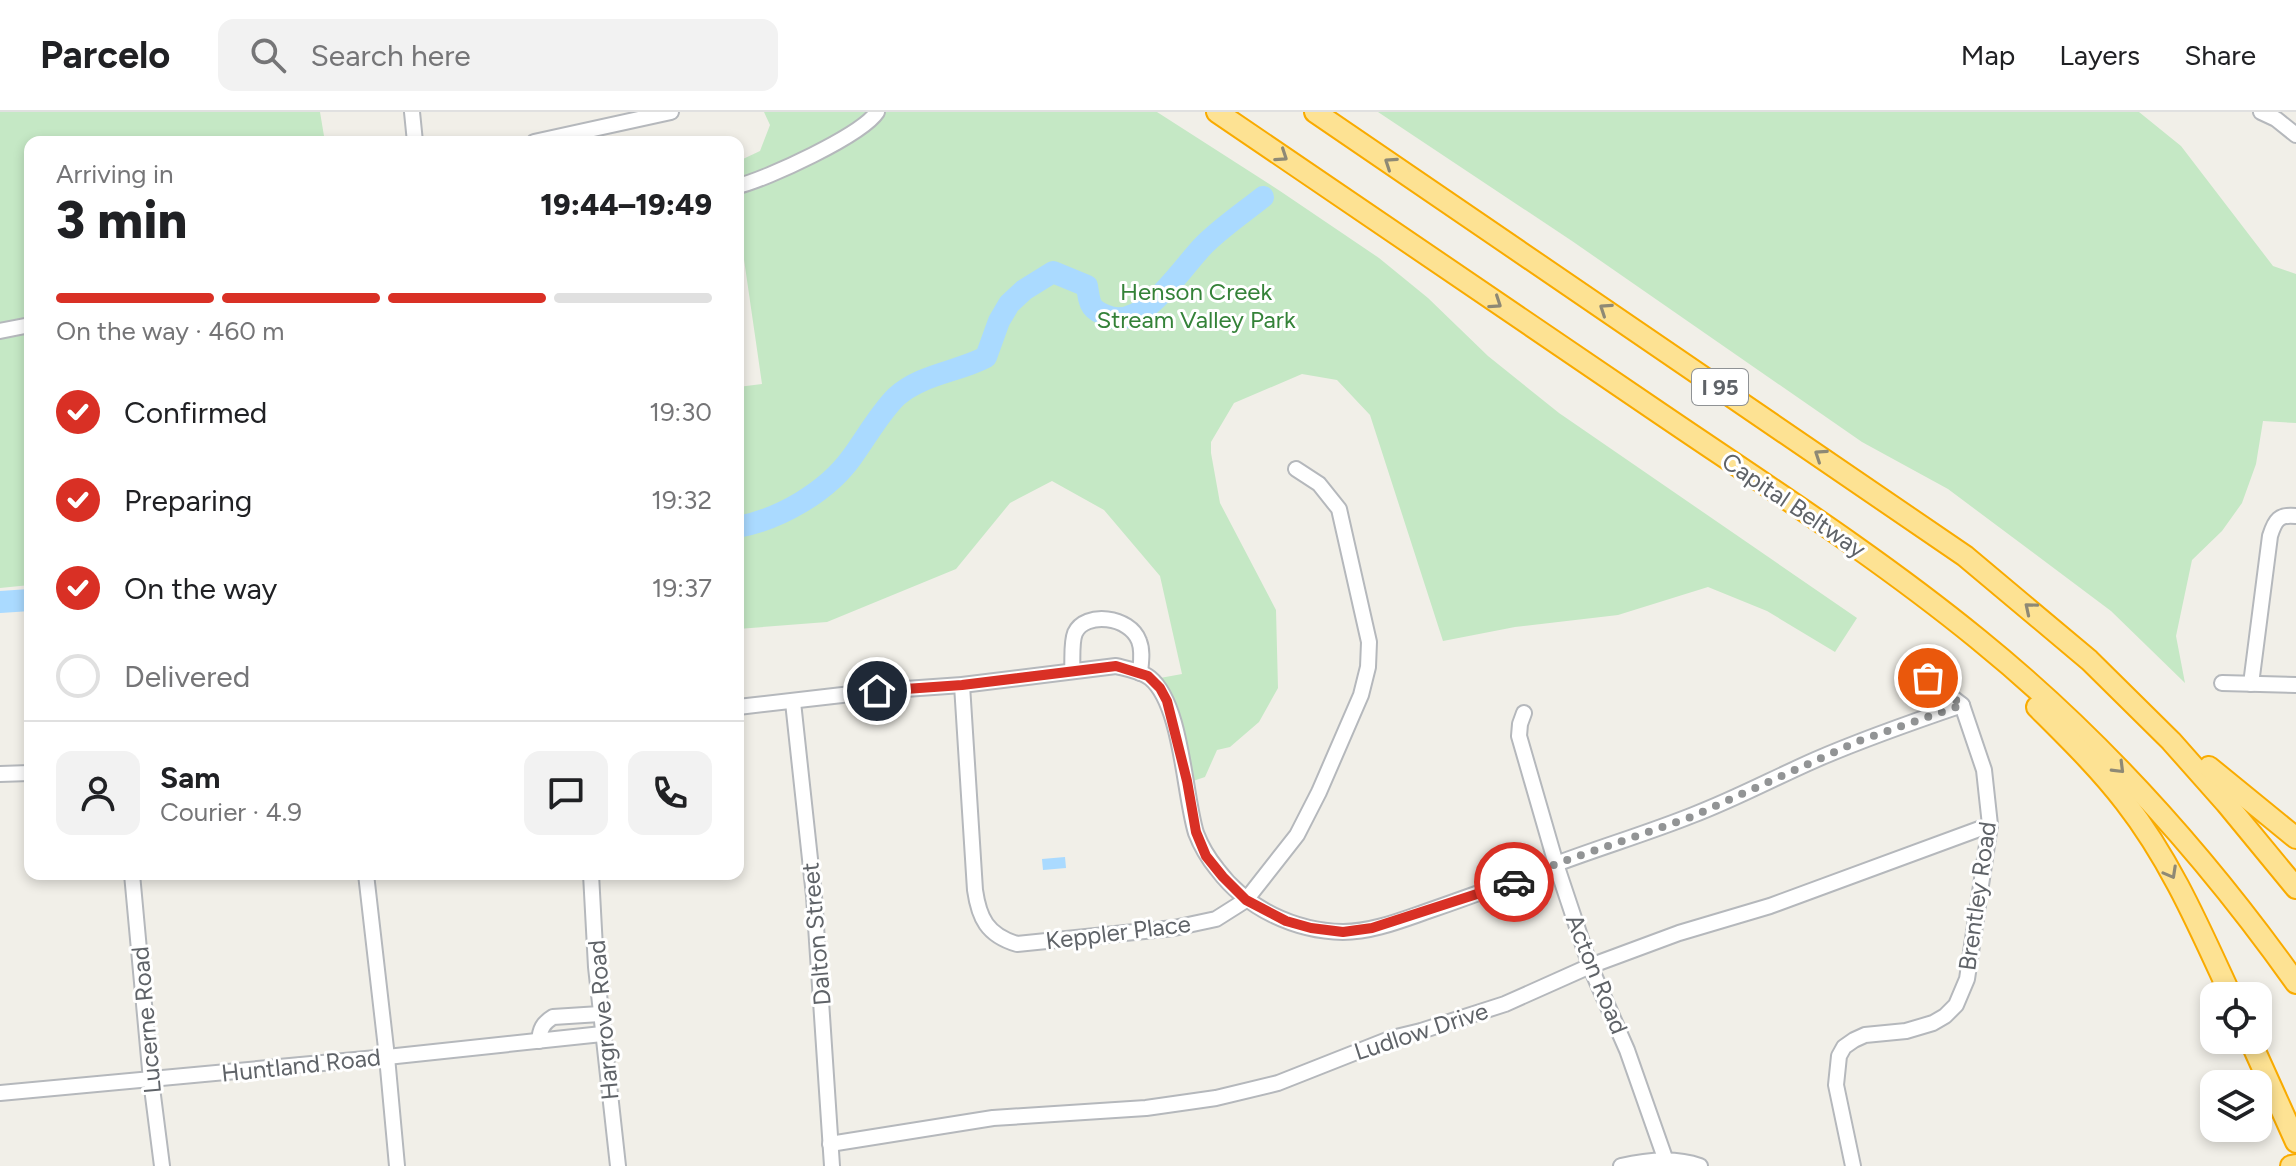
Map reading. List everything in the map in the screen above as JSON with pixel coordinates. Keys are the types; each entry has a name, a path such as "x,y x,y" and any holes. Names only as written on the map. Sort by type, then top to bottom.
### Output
{"highway":[{"name":"Capital Beltway","path":"1217,112 1867,555 1979,640 2077,727 2131,780 2259,931 2296,983"},
{"name":"I 95","path":"1315,112 1919,523 2002,585 2089,660 2199,772 2296,888"},
{"path":"1867,555 1974,646 2067,737 2116,791 2167,864 2225,982"},
{"path":"2089,660 2224,780 2296,838"},
{"path":"2256,1054 2296,1142"}],"street":[{"path":"412,112 414,136"},
{"path":"744,184 852,135 872,120 877,112"},
{"path":"2261,112 2296,135"},
{"path":"561,136 663,113"},
{"path":"0,331 24,326"},
{"name":"Keppler Place","path":"962,685 975,890 983,922 991,931 1017,944 1174,928 1216,919 1246,900 1297,835 1312,807 1361,695 1368,667 1367,626 1339,509 1319,484 1296,469"},
{"path":"2251,684 2270,536 2275,521 2281,516 2296,516"},
{"path":"1072,671 1075,634 1079,627 1108,619 1130,626 1139,640 1142,653 1140,673"},
{"path":"1910,665 1962,705"},
{"path":"744,706 1116,666 1148,676 1167,701 1196,832 1206,856 1246,900 1286,921 1343,932 1372,928 1518,880 1691,817 1859,741 1962,705"},
{"path":"2222,683 2296,685"},
{"name":"Dalton Street","path":"793,702 814,896 832,1166"},
{"name":"Brentley Road","path":"1853,1166 1836,1085 1839,1056 1844,1047 1865,1035 1906,1031 1933,1023 1956,1005 1967,979 1990,825 1984,770 1962,705"},
{"name":"Acton Road","path":"1524,713 1519,736 1556,864 1590,966 1627,1050 1666,1161"},
{"path":"0,774 24,773"},
{"name":"Ludlow Drive","path":"830,1144 993,1118 1146,1108 1216,1098 1278,1083 1392,1038 1505,1004 1590,966 1679,933 1770,906 1990,825"},
{"name":"Lucerne Road","path":"133,880 162,1166"},
{"path":"367,880 397,1166"},
{"name":"Hargrove Road","path":"591,880 600,1014 618,1166"},
{"path":"539,1041 540,1029 553,1017 600,1014"},
{"name":"Huntland Road","path":"0,1093 602,1034"},
{"path":"1621,1166 1666,1161 1700,1166"}],"green space":[{"path":"0,112 320,112 324,136 24,136 24,586 0,588"},
{"name":"Henson Creek Stream Valley Park","path":"764,112 1157,112 1379,258 1428,298 1488,356 1559,413 1857,618 1835,652 1767,611 1708,587 1618,615 1515,627 1443,641 1370,415 1337,380 1302,374 1234,403 1211,442 1220,503 1276,610 1278,688 1259,722 1230,747 1217,750 1205,777 1190,782 1166,686 1160,678 1182,674 1160,576 1104,510 1052,481 1010,503 956,569 827,622 744,629 744,386 762,384 744,260 744,159 760,151 770,125"},
{"path":"1378,112 2139,112 2181,146 2273,266 2296,274 2296,423 2263,421 2256,464 2242,503 2222,531 2192,560 2176,636 2185,683 2111,611 1948,489 1862,442 1572,241"}],"water":[{"path":"1065,857 1066,868 1043,870 1042,859"}],"waterway":[{"path":"744,526 786,511 830,482 852,457 878,418 906,389 986,357 999,321 1009,304 1024,290 1053,272 1087,286 1090,303 1098,312 1123,318 1136,313 1162,293 1211,238 1263,197"},
{"path":"0,602 24,600"}],"way so far":[{"path":"1514,882 1556,864 1691,817 1859,741 1962,705 1928,678"}],"route":[{"path":"877,691 962,685 1116,666 1148,676 1167,701 1196,832 1206,856 1246,900 1286,921 1343,932 1372,928 1514,882"}]}
